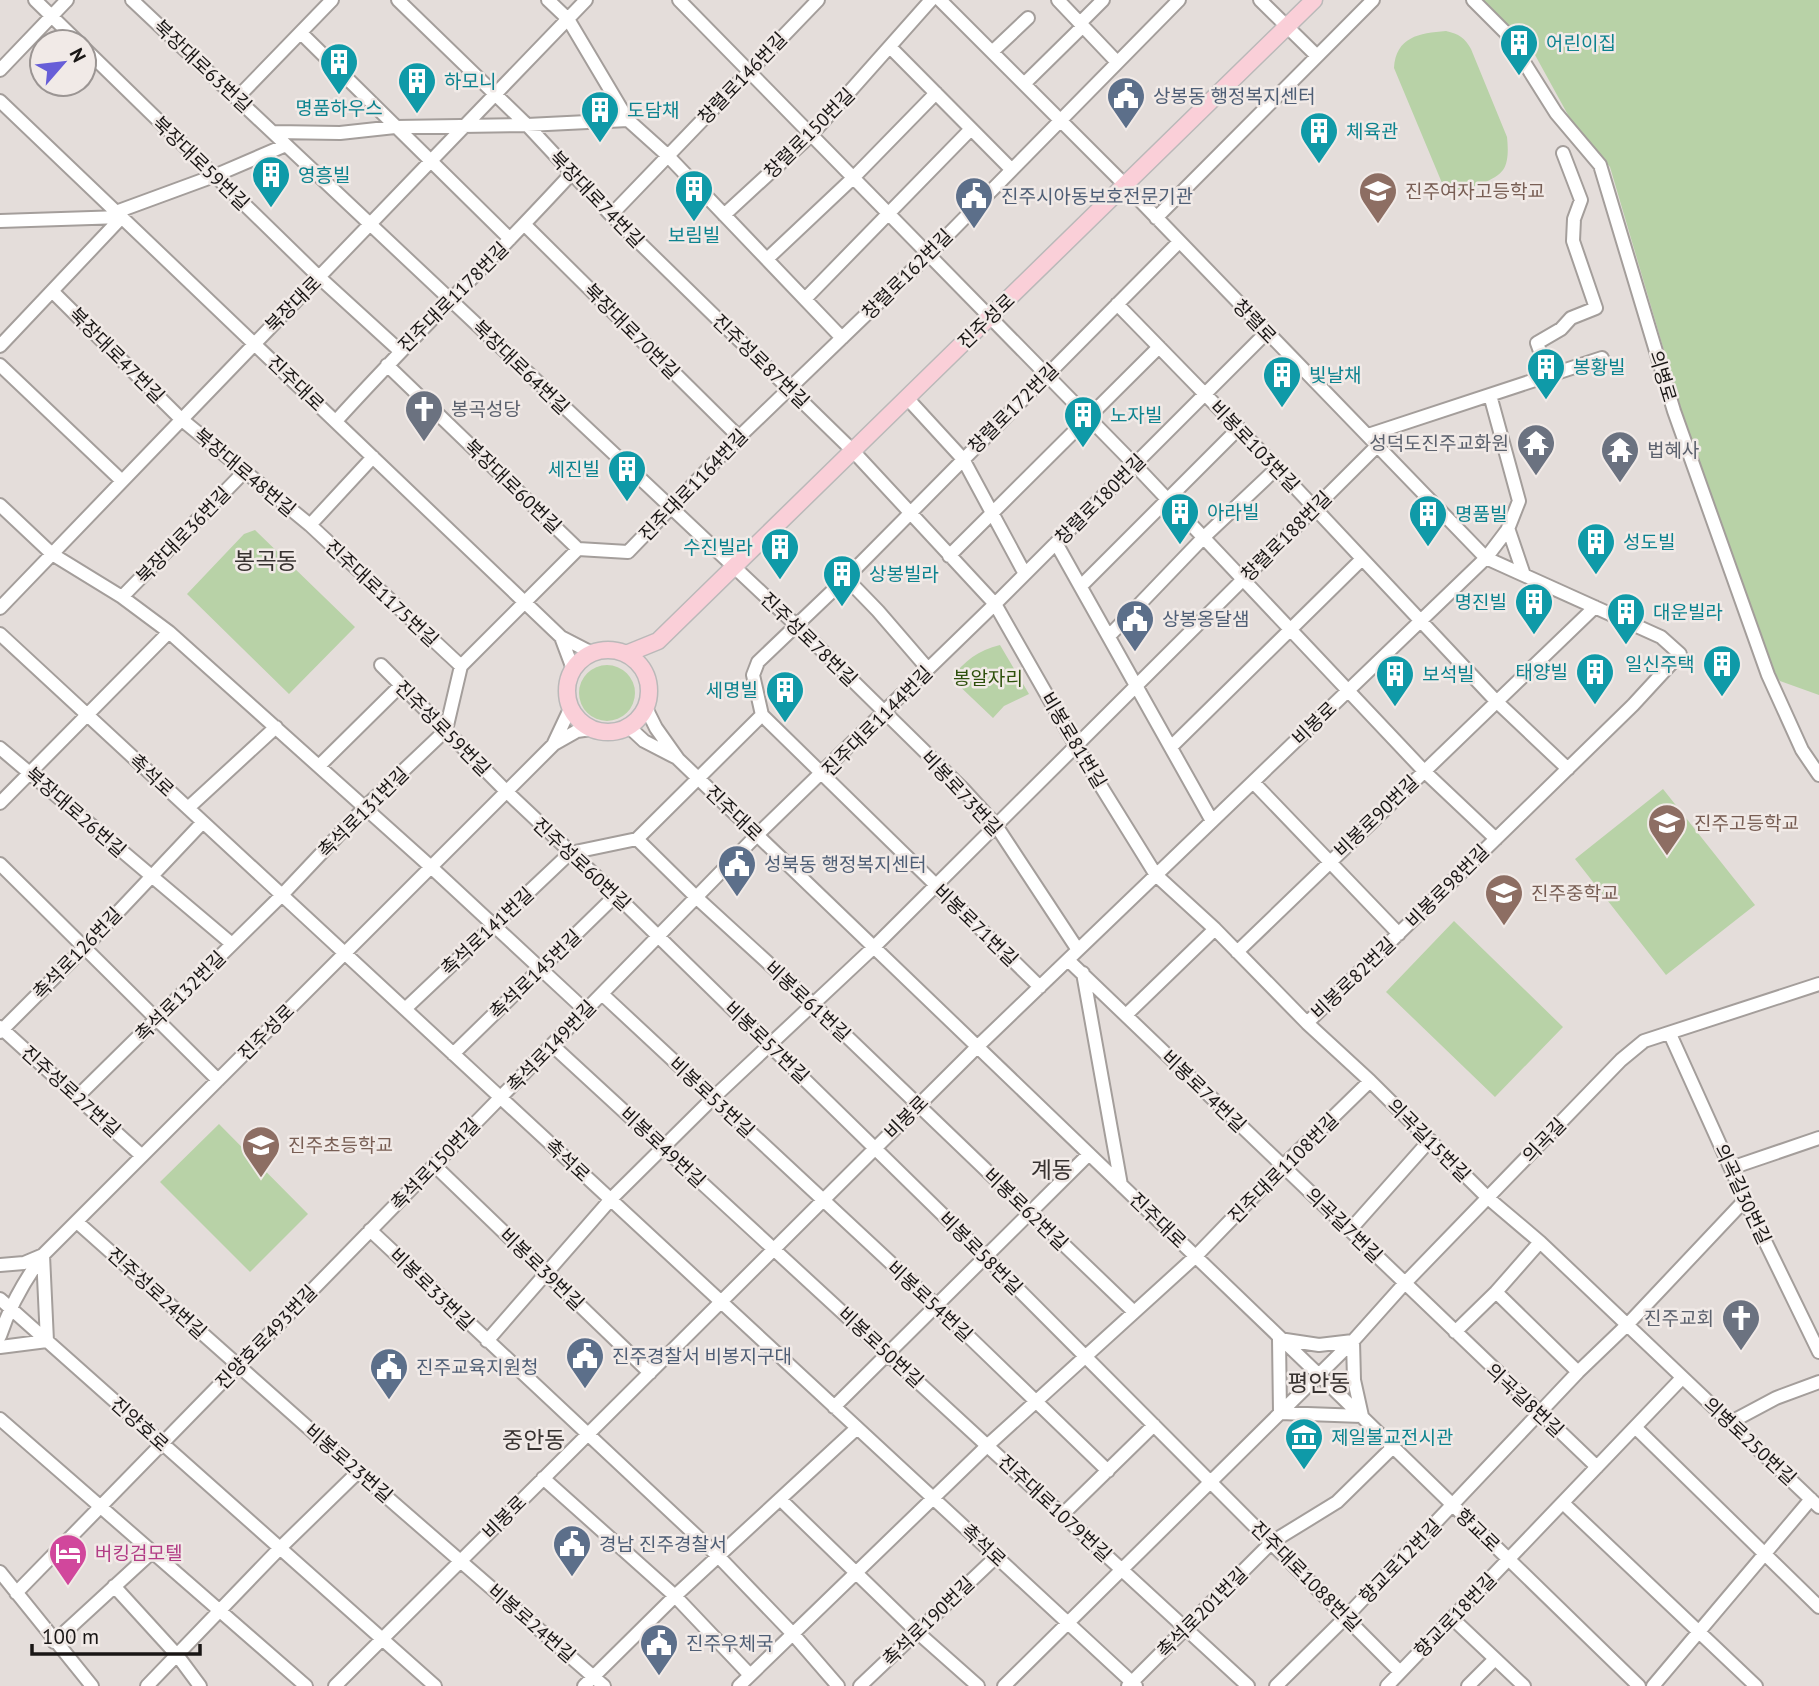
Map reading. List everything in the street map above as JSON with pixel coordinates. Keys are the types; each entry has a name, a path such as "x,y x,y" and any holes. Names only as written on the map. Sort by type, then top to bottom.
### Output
{"main road":[{"name":"진주성로","path":"658,641 1314,0"},
{"path":"626,654 644,671 650,691 646,708 638,720 617,732 604,733 591,729 579,721 570,709 566,689 573,669 581,659 592,653 603,650 626,654 658,641"},
{"path":"644,671 658,641"}],"street":[{"path":"35,0 64,28"},
{"path":"0,70 67,0"},
{"name":"북장대로63번길","path":"132,0 372,225"},
{"name":"북장대로74번길","path":"398,0 527,125 571,174 669,271"},
{"path":"548,0 568,19 628,120 667,155 842,338"},
{"name":"북장대로","path":"0,608 586,0"},
{"name":"비봉로98번길","path":"679,0 1168,499 1424,771 1496,839"},
{"name":"창렬로150번길","path":"724,215 812,134 931,0"},
{"name":"창렬로","path":"940,0 1125,185 1486,558 1661,637 1680,654 1659,679 1568,769"},
{"path":"1058,0 1116,61"},
{"path":"1024,84 1103,0"},
{"name":"창렬로162번길","path":"788,388 929,254 1116,61 1179,0"},
{"path":"1260,0 1317,56"},
{"path":"1156,218 1373,0"},
{"name":"의병로","path":"1473,0 1505,32 1556,113 1600,165 1674,411 1768,675 1802,750 1819,775"},
{"name":"창렬로146번길","path":"611,215 813,2"},
{"path":"237,98 329,3"},
{"path":"992,52 1028,18"},
{"path":"301,33 510,239"},
{"path":"890,47 1011,169"},
{"name":"북장대로59번길","path":"98,62 320,278"},
{"path":"767,259 853,178 936,93"},
{"name":"진주대로","path":"0,101 561,637 592,653"},
{"name":"북장대로74번길","path":"527,125 628,120"},
{"path":"274,132 340,133 395,127 527,125"},
{"path":"805,299 971,129"},
{"path":"0,221 119,214 286,145"},
{"path":"1539,379 1545,365 1537,343 1561,329 1571,318 1596,308 1573,241 1574,219 1581,200 1563,153"},
{"name":"진주대로1178번길","path":"336,421 571,174"},
{"path":"0,346 119,214"},
{"name":"북장대로64번길","path":"372,225 733,567"},
{"name":"북장대로70번길","path":"525,225 739,437"},
{"name":"창렬로172번길","path":"762,715 753,675 758,662 846,578 1178,242"},
{"name":"진주성로87번길","path":"669,271 853,451 910,513"},
{"path":"320,278 400,351"},
{"name":"북장대로47번길","path":"52,291 181,419"},
{"path":"1117,304 1204,393"},
{"name":"창렬로180번길","path":"995,604 1267,332"},
{"path":"949,556 1159,347"},
{"path":"1372,440 1490,395 1602,358"},
{"path":"0,365 122,481"},
{"name":"북장대로60번길","path":"387,365 578,549"},
{"name":"진주대로1164번길","path":"578,549 628,552 788,388"},
{"name":"비봉로103번길","path":"1204,393 1496,701 1568,769"},
{"path":"1486,558 1508,528 1519,501 1490,395"},
{"path":"907,398 963,459 1025,574"},
{"name":"북장대로48번길","path":"181,419 310,525"},
{"path":"1081,586 1239,428"},
{"name":"창렬로188번길","path":"487,1341 611,1199 713,1098 874,947 1076,746 1314,508 1372,440"},
{"name":"진주대로1175번길","path":"373,457 310,525 461,667"},
{"path":"1109,636 1204,537 1277,468"},
{"name":"북장대로36번길","path":"0,505 52,554 127,601 244,472"},
{"name":"비봉로81번길","path":"910,513 995,604 1076,746 1156,875"},
{"path":"1508,528 1524,575"},
{"path":"1056,543 1212,821"},
{"path":"446,730 461,667 578,549"},
{"name":"비봉로","path":"335,1686 977,1047 1486,558"},
{"path":"1171,747 1362,559"},
{"name":"진주성로78번길","path":"733,567 885,712"},
{"path":"846,578 928,669"},
{"path":"127,601 169,632 276,727 431,866 586,1011"},
{"name":"진주대로1144번길","path":"697,898 757,835 822,775 995,604"},
{"path":"1424,771 1595,607"},
{"path":"0,803 169,632"},
{"name":"촉석로","path":"0,634 1132,1685"},
{"name":"진주대로","path":"561,637 573,669"},
{"name":"진주성로59번길","path":"381,666 506,791"},
{"path":"319,766 401,685"},
{"name":"진주대로","path":"646,708 656,728 678,759 698,779 1318,1374"},
{"path":"554,744 570,709"},
{"name":"비봉로73번길","path":"885,712 995,824 1078,950"},
{"path":"570,853 637,839 762,715"},
{"name":"비봉로71번길","path":"762,715 1040,987"},
{"path":"188,808 276,727"},
{"name":"진주대로","path":"629,727 643,741 678,759"},
{"path":"554,744 577,731 591,729"},
{"name":"촉석로131번길","path":"282,895 365,807 446,730"},
{"name":"진주성로","path":"0,1336 5,1303 43,1255 554,744"},
{"name":"북장대로26번길","path":"0,748 151,877"},
{"name":"비봉로98번길","path":"1399,934 1568,769"},
{"name":"비봉로90번길","path":"1328,862 1424,771"},
{"name":"비봉로90번길","path":"1252,782 1399,934"},
{"name":"진주성로60번길","path":"506,791 658,936"},
{"name":"촉석로126번길","path":"1,1029 84,948 203,822"},
{"name":"비봉로61번길","path":"637,839 918,1106"},
{"name":"촉석로141번길","path":"405,1009 570,853"},
{"path":"1237,952 1328,862"},
{"path":"0,864 218,1080"},
{"name":"비봉로82번길","path":"1156,875 1370,1081"},
{"path":"151,877 232,944"},
{"name":"촉석로132번길","path":"78,1096 282,895"},
{"name":"촉석로145번길","path":"453,1054 616,895"},
{"name":"촉석로149번길","path":"500,1097 697,898"},
{"path":"1126,1015 1215,929"},
{"name":"비봉로82번길","path":"1307,1023 1399,934"},
{"name":"비봉로57번길","path":"658,936 875,1149"},
{"name":"비봉로74번길","path":"1068,960 1283,1166"},
{"path":"1083,973 1121,1185"},
{"name":"의곡길","path":"1318,1374 1353,1341 1404,1284 1621,1060 1644,1041 1819,984"},
{"name":"비봉로53번길","path":"602,994 822,1201"},
{"name":"진주성로27번길","path":"1,1029 142,1156"},
{"name":"의곡길30번길","path":"1670,1034 1745,1200 1819,1352"},
{"name":"비봉로49번길","path":"552,1045 774,1249"},
{"name":"진주대로1108번길","path":"739,1686 988,1445 1196,1256 1370,1081"},
{"name":"의곡길15번길","path":"1370,1081 1488,1198 1540,1242 1627,1325"},
{"name":"촉석로150번길","path":"370,1230 500,1097"},
{"name":"비봉로62번길","path":"918,1106 1134,1312"},
{"path":"1731,1168 1819,1138"},
{"path":"1350,1230 1430,1140"},
{"name":"비봉로58번길","path":"875,1149 1154,1425"},
{"path":"834,1407 1089,1154"},
{"name":"비봉로39번길","path":"434,1165 650,1373"},
{"name":"의곡길7번길","path":"1283,1166 1404,1284"},
{"name":"향교로12번길","path":"1276,1686 1346,1617 1745,1200"},
{"name":"비봉로54번길","path":"822,1201 936,1305 1108,1471"},
{"name":"진주성로24번길","path":"77,1222 238,1365"},
{"name":"비봉로33번길","path":"370,1230 718,1556 793,1634 838,1686"},
{"name":"진양호로493번길","path":"16,1593 370,1230"},
{"path":"1455,1332 1496,1292 1540,1242"},
{"name":"비봉로50번길","path":"774,1249 988,1445"},
{"path":"0,1265 24,1263 43,1255 47,1341 0,1347"},
{"name":"의곡길8번길","path":"1404,1284 1597,1467"},
{"path":"1496,1292 1578,1372"},
{"name":"진양호로","path":"5,1303 435,1686"},
{"name":"의병로250번길","path":"1627,1325 1816,1501"},
{"path":"1279,1339 1319,1345 1353,1341 1354,1380 1362,1416 1279,1413 1279,1339"},
{"name":"비봉로23번길","path":"238,1365 461,1560"},
{"path":"1004,1686 1318,1374"},
{"name":"향교로","path":"1318,1374 1639,1686"},
{"name":"향교로18번길","path":"1387,1686 1682,1378"},
{"path":"1731,1422 1776,1398 1819,1382"},
{"path":"0,1419 306,1686"},
{"path":"1062,1516 1154,1425"},
{"name":"진주대로1088번길","path":"1154,1425 1401,1671"},
{"path":"1635,1427 1819,1607"},
{"path":"589,1681 675,1596 857,1428"},
{"name":"진주대로1079번길","path":"988,1445 1248,1686"},
{"name":"촉석로201번길","path":"1132,1685 1272,1542 1337,1502 1393,1447"},
{"path":"147,1686 280,1548 359,1472"},
{"path":"543,1479 675,1596 750,1675"},
{"path":"780,1499 978,1686"},
{"path":"1653,1686 1765,1553 1816,1501"},
{"path":"1563,1503 1756,1686"},
{"path":"54,1642 152,1552"},
{"name":"촉석로190번길","path":"860,1686 996,1557"},
{"name":"비봉로24번길","path":"461,1560 589,1681 604,1686"},
{"path":"0,1572 92,1686"},
{"path":"114,1586 177,1655 200,1686"},
{"path":"1452,1618 1524,1686"},
{"path":"1468,1686 1495,1659"}],"green space":[{"path":"1471,0 1819,0 1819,695 1780,681 1766,661 1683,415 1610,167 1573,124 1529,44 1492,13"},
{"path":"1446,31 1461,37 1471,49 1507,137 1508,154 1503,170 1479,185 1463,189 1450,189 1442,183 1394,68 1399,49 1404,43 1418,35"},
{"path":"255,530 355,627 289,694 187,594 244,534"},
{"name":"봉알자리","path":"1000,645 1029,694 1004,706 993,718 951,678 973,657"},
{"path":"601,665 613,665 623,669 631,677 635,693 631,709 623,717 613,721 601,721 591,717 583,709 579,699 579,687 583,677 591,669"},
{"path":"1663,789 1755,905 1666,975 1575,859"},
{"path":"1454,921 1563,1027 1495,1097 1386,992"},
{"path":"219,1124 308,1214 250,1272 160,1182"}],"place":[{"name":"어린이집","path":"1519,77"},
{"name":"명품하우스","path":"339,96"},
{"name":"하모니","path":"417,115"},
{"name":"상봉동 행정복지센터","path":"1126,130"},
{"name":"도담채","path":"600,144"},
{"name":"체육관","path":"1319,165"},
{"name":"영흥빌","path":"271,209"},
{"name":"보림빌","path":"694,223"},
{"name":"진주여자고등학교","path":"1378,225"},
{"name":"진주시아동보호전문기관","path":"974,230"},
{"name":"봉황빌","path":"1546,401"},
{"name":"빛날채","path":"1282,409"},
{"name":"봉곡성당","path":"424,443"},
{"name":"노자빌","path":"1083,449"},
{"name":"성덕도진주교화원","path":"1536,477"},
{"name":"법혜사","path":"1620,484"},
{"name":"세진빌","path":"627,503"},
{"name":"아라빌","path":"1180,546"},
{"name":"명품빌","path":"1428,548"},
{"name":"성도빌","path":"1596,576"},
{"name":"수진빌라","path":"780,581"},
{"name":"상봉빌라","path":"842,608"},
{"name":"명진빌","path":"1534,636"},
{"name":"대운빌라","path":"1626,646"},
{"name":"상봉옹달샘","path":"1135,653"},
{"name":"일신주택","path":"1722,698"},
{"name":"태양빌","path":"1595,706"},
{"name":"보석빌","path":"1395,708"},
{"name":"세명빌","path":"785,724"},
{"name":"진주고등학교","path":"1667,857"},
{"name":"성북동 행정복지센터","path":"737,898"},
{"name":"진주중학교","path":"1504,927"},
{"name":"진주초등학교","path":"261,1179"},
{"name":"진주교회","path":"1741,1352"},
{"name":"진주경찰서 비봉지구대","path":"585,1390"},
{"name":"진주교육지원청","path":"389,1401"},
{"name":"제일불교전시관","path":"1304,1471"},
{"name":"경남 진주경찰서","path":"572,1578"},
{"name":"버킹검모텔","path":"68,1587"},
{"name":"진주우체국","path":"659,1677"}],"district":[{"name":"봉곡동","path":"266,561"},
{"name":"계동","path":"1052,1170"},
{"name":"평안동","path":"1319,1383"},
{"name":"중안동","path":"534,1440"}]}
